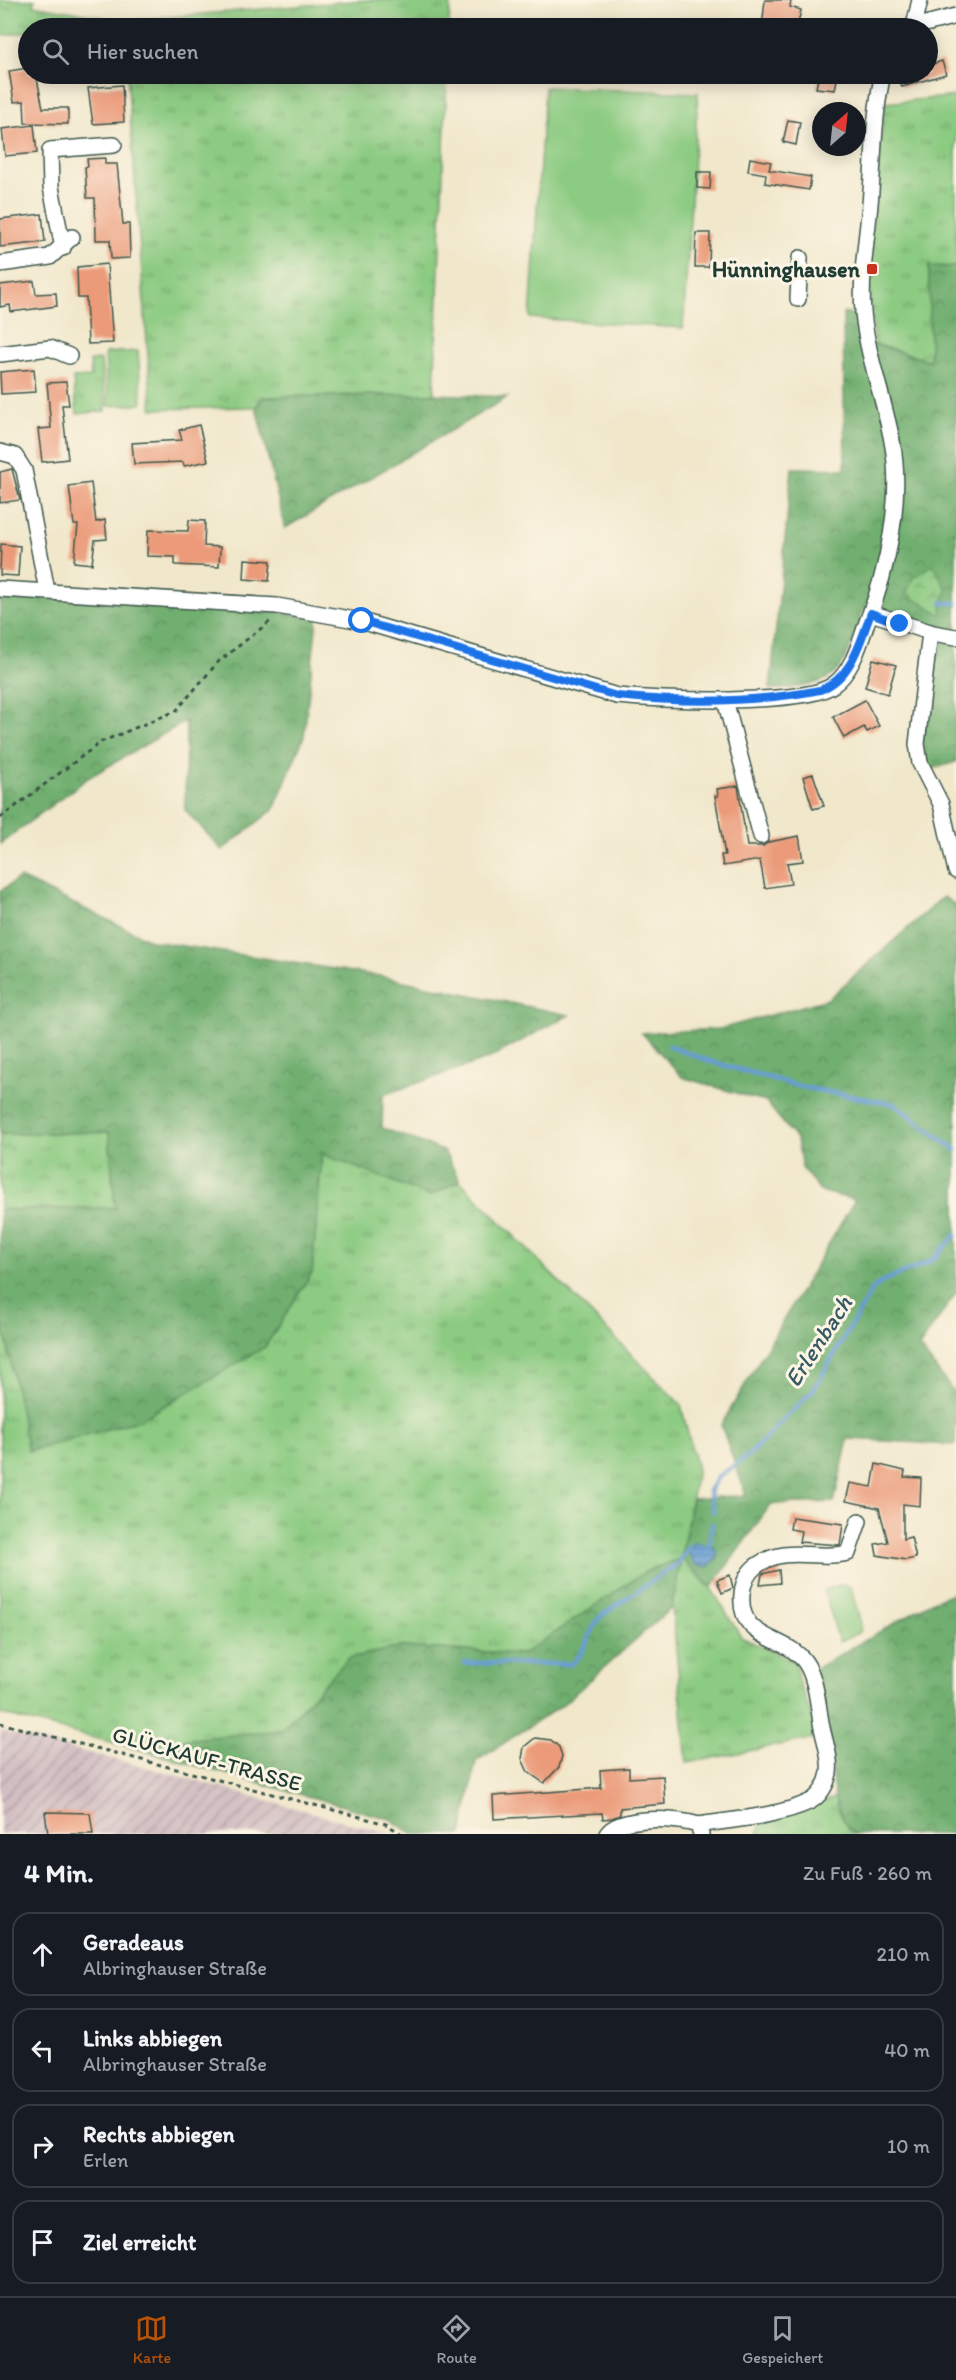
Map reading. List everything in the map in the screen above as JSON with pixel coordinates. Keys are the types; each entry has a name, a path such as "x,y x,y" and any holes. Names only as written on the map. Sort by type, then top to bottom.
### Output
{"street":[{"path":"915,18 920,0"},
{"path":"938,20 956,16"},
{"path":"0,589 278,606 362,621 617,696 653,700 724,700 797,695 833,685 855,655 871,613 894,519 896,481 892,442 863,311 864,267 882,84"},
{"path":"0,264 50,257 68,242 51,187 50,150 114,145"},
{"path":"798,299 801,258"},
{"path":"0,354 50,348 69,357"},
{"path":"0,452 15,456 24,471 48,591"},
{"path":"871,613 930,632 956,637"},
{"path":"930,632 917,744 920,762 941,804 956,871"},
{"path":"724,700 761,836"},
{"path":"607,1834 616,1825 659,1820 685,1820 700,1829 764,1815 810,1802 826,1783 829,1771 828,1755 811,1674 797,1653 770,1641 750,1625 743,1613 743,1588 747,1576 756,1566 786,1554 808,1552 837,1556 848,1553 859,1521"}],"path":[{"path":"0,818 101,742 176,711 218,662 277,617 278,606"},
{"name":"GLÜCKAUF-TRASSE","path":"0,1723 386,1824 402,1834"}],"shaded area":[{"path":"0,1731 157,1770 389,1834 0,1834"}],"green space":[{"path":"0,0 35,0 33,5 106,18 18,18 18,33 0,36"},
{"path":"366,0 450,0 449,18 158,18"},
{"path":"128,84 447,84 434,394 263,397 256,407 152,409"},
{"path":"545,87 698,93 683,328 530,318"},
{"path":"956,96 956,267 929,266 931,361 875,344 869,286 870,245 885,103"},
{"path":"929,266 956,267 956,630 922,626 864,608 850,648 836,672 812,684 770,689 792,468 845,469 843,313 858,315 862,341 930,361"},
{"path":"138,351 142,404 108,406 105,353"},
{"path":"101,360 106,411 77,414 73,378 91,377 90,361"},
{"path":"434,394 508,397 285,528 256,407 263,397"},
{"path":"933,564 947,590 942,603 942,615 906,594 913,578"},
{"path":"0,596 256,608 317,619 304,736 274,809 222,850 185,810 186,721 88,778 0,844"},
{"path":"934,638 956,641 956,762 928,770 922,744"},
{"path":"20,878 152,941 379,976 569,1015 490,1058 383,1095 382,1128 444,1151 460,1181 430,1196 322,1154 312,1273 265,1347 140,1420 28,1451 0,1308 0,1210 115,1208 109,1132 0,1134 0,891"},
{"path":"943,897 956,905 956,1293 919,1347 956,1395 955,1445 848,1439 834,1502 771,1504 711,1588 681,1558 692,1499 746,1495 721,1425 855,1200 820,1191 802,1168 797,1140 766,1102 682,1077 642,1033 720,1029 828,999"},
{"path":"109,1132 115,1208 0,1210 0,1134"},
{"path":"322,1153 430,1196 460,1181 681,1405 697,1470 681,1558 523,1654 402,1647 349,1658 281,1730 126,1746 0,1714 0,1308 29,1450 312,1273"},
{"path":"681,1558 711,1588 741,1637 795,1662 798,1680 820,1737 687,1763 672,1607"},
{"path":"681,1558 672,1607 561,1706 476,1761 462,1834 412,1834 390,1819 126,1746 281,1730 349,1658 402,1647 523,1654 645,1572"},
{"path":"840,1585 851,1587 861,1624 860,1632 839,1642 824,1590"},
{"path":"956,1593 956,1834 856,1834 847,1826 836,1802 828,1734 815,1669 933,1601"},
{"path":"835,1798 848,1829 856,1834 758,1834 762,1820"}],"water":[{"path":"695,1542 715,1548 718,1557 708,1567 695,1565 688,1551"}],"building":[{"path":"765,0 791,0 790,7 801,10 799,18 763,18"},
{"path":"942,61 946,74 938,76 938,62"},
{"path":"18,70 18,84 38,84 43,108 68,108 68,124 25,123 24,101 14,102 9,71"},
{"path":"817,84 836,84 835,90 816,88"},
{"path":"122,85 124,122 93,124 88,88"},
{"path":"788,120 800,122 796,145 783,142"},
{"path":"34,125 37,153 5,156 2,129"},
{"path":"105,158 105,164 117,164 123,224 129,224 130,258 111,259 110,240 96,240 95,198 87,198 85,167 88,166 87,159"},
{"path":"750,158 771,162 769,170 811,177 809,190 765,183 766,174 748,171"},
{"path":"697,172 711,172 710,189 697,188"},
{"path":"42,214 45,242 0,247 0,219"},
{"path":"696,233 710,233 709,267 695,267"},
{"path":"107,264 113,343 88,344 86,298 78,298 77,267"},
{"path":"34,281 36,294 56,293 57,306 11,312 10,305 0,307 0,285"},
{"path":"34,369 36,392 1,394 0,372"},
{"path":"66,382 69,405 62,405 68,459 42,462 38,429 51,428 47,383"},
{"path":"199,425 208,461 184,466 183,462 134,464 132,443 182,440 179,430"},
{"path":"12,469 20,500 0,503 0,472"},
{"path":"91,483 96,522 105,520 107,539 95,540 92,564 74,562 78,525 74,525 69,486"},
{"path":"189,520 205,521 204,546 220,547 219,567 175,565 175,557 147,556 148,530 188,531"},
{"path":"1,544 20,546 18,576 0,575"},
{"path":"245,559 271,561 269,581 244,579"},
{"path":"873,659 896,665 888,694 865,687"},
{"path":"865,700 879,726 867,732 864,727 844,738 833,717"},
{"path":"813,774 824,806 813,809 803,777"},
{"path":"738,786 747,846 763,846 769,842 799,836 803,861 787,863 791,884 765,888 760,860 723,866 721,855 725,855 715,796 718,796 717,789"},
{"path":"876,1464 905,1471 904,1477 921,1478 920,1506 903,1504 903,1539 911,1537 916,1558 906,1560 877,1555 875,1544 888,1542 879,1508 846,1501 850,1483 872,1487"},
{"path":"792,1517 843,1524 840,1545 799,1542 801,1531 790,1529"},
{"path":"779,1570 780,1583 760,1585 762,1574"},
{"path":"730,1575 733,1588 722,1593 717,1580"},
{"path":"535,1738 551,1740 559,1747 562,1756 559,1767 544,1783 528,1772 522,1759 524,1747"},
{"path":"629,1768 629,1778 663,1776 665,1804 620,1808 620,1815 603,1819 602,1813 494,1819 493,1796 601,1788 600,1770"},
{"path":"45,1812 90,1813 93,1834 48,1834"}],"waterway":[{"path":"942,603 956,603"},
{"path":"669,1046 712,1062 802,1087 894,1104 956,1150"},
{"name":"Erlenbach","path":"713,1511 709,1491 718,1477 748,1456 814,1389 872,1290 881,1282 931,1261 956,1235"},
{"name":"Erlenbach","path":"709,1546 712,1524"},
{"path":"464,1663 572,1664 581,1653 601,1616 677,1564 689,1547"}],"place":[{"name":"Hünninghausen","path":"872,269"}],"route":[{"path":"362,621 617,696 653,700 730,700 797,695 820,690 833,685 845,671 855,655 871,613 900,624"}]}
